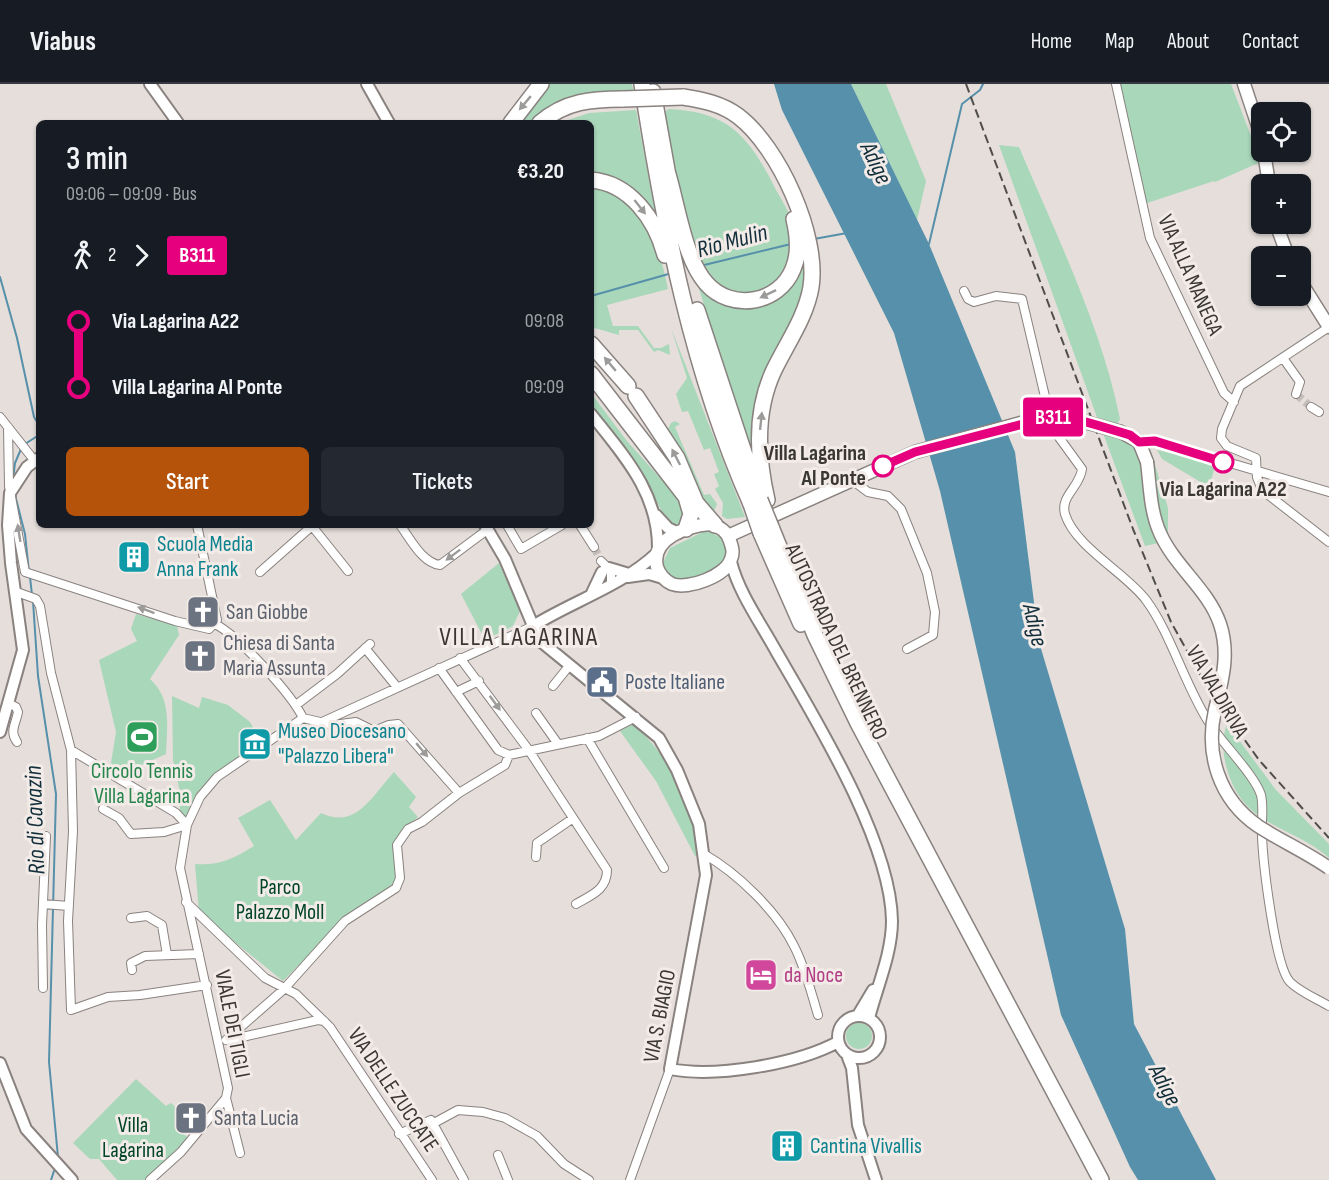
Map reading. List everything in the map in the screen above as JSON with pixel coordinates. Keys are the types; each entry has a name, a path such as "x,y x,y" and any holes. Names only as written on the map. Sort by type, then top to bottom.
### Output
{"highway":[{"path":"513,120 541,84"},
{"name":"AUTOSTRADA DEL BRENNERO","path":"642,84 659,195 685,280 714,410 760,501"},
{"name":"AUTOSTRADA DEL BRENNERO","path":"652,84 680,261"},
{"path":"545,120 569,105 599,99 623,103"},
{"path":"559,120 583,109 623,103 683,101 721,106 738,116 754,131 783,177 804,247 813,263 805,309 773,372 763,404 760,501"},
{"path":"594,181 610,184 634,199 680,261"},
{"path":"685,280 710,286 727,298 743,301 763,298 780,288 789,277 804,247"},
{"name":"AUTOSTRADA DEL BRENNERO","path":"685,280 769,528 850,729 1090,1180"},
{"path":"594,347 632,391 677,458 701,512 715,525"},
{"path":"594,378 686,497 691,514 682,531"},
{"name":"AUTOSTRADA DEL BRENNERO","path":"769,528 815,635 858,723 1101,1180"}],"main road":[{"path":"150,84 176,120"},
{"path":"367,84 387,120"},
{"path":"1244,84 1251,105"},
{"path":"1311,294 1325,310 1329,327"},
{"path":"728,536 915,452 1022,422 1050,417 1078,420 1121,432 1139,442 1147,462 1152,508 1160,534 1212,604 1224,637 1224,669 1211,738 1217,773 1237,807 1257,825 1329,868"},
{"path":"594,418 641,480 656,514 668,528 682,531"},
{"path":"0,732 23,650 14,591 9,525 10,493 34,462"},
{"path":"533,626 627,575 658,551 667,539 699,525 715,525 728,536 733,550 730,561 715,575 686,586 671,584 658,571 658,551 656,514"},
{"name":"VIA S. BIAGIO","path":"487,528 505,559 539,640 569,670 636,717 660,738 677,770 699,824 706,875 670,1069"},
{"path":"730,561 747,601 838,766 881,859 891,898 892,923 890,945 869,1018"},
{"path":"590,595 598,584 604,566 627,575 649,574 663,578"},
{"path":"715,575 731,580 747,601"},
{"path":"876,1180 858,1125 852,1068 838,1042 841,1024 858,1015 878,982"},
{"path":"847,1055 859,1058 872,1054 879,1042 878,1028 869,1018 858,1015"},
{"path":"670,1069 732,1071 821,1051 838,1042"},
{"path":"856,1109 859,1058"},
{"path":"0,1063 26,1129 72,1180"}],"street":[{"name":"VIA ALLA MANEGA","path":"1116,84 1150,238 1224,393 1234,402"},
{"path":"964,291 968,299 974,302 996,296 1022,299 1050,417"},
{"path":"1329,327 1240,386 1221,438 1227,446 1256,458 1257,477 1263,490 1329,542"},
{"path":"1283,358 1300,382 1296,394"},
{"path":"1311,407 1319,412"},
{"path":"0,417 34,462"},
{"name":"VIA VALDIRIVA","path":"1050,417 1051,428 1082,469 1078,480 1065,499 1064,512 1067,519 1092,550 1147,601 1208,722 1261,794 1267,876 1279,956 1285,975 1291,983 1329,1006"},
{"path":"8,427 10,493 25,572 201,628 209,629 215,624"},
{"path":"1139,442 1155,441 1329,492"},
{"path":"852,480 868,492 888,496 899,505 927,573 935,612 933,635 907,649"},
{"path":"198,528 215,624 229,634 297,705 303,718 320,723 345,725 356,722 374,731 398,724 459,793"},
{"path":"260,572 309,528"},
{"path":"314,528 348,571"},
{"path":"402,528 432,564 440,565 485,528"},
{"path":"509,528 521,549 557,528"},
{"path":"582,528 594,547"},
{"path":"604,566 611,584"},
{"path":"14,591 36,599 44,622 60,714 71,750 73,831 68,966 71,1010 108,997 140,996 207,985"},
{"path":"320,723 533,626"},
{"path":"297,705 368,646 397,687"},
{"path":"460,658 528,749 607,870 607,881 602,888 576,904"},
{"path":"439,668 498,750 509,754 599,736 636,717"},
{"path":"553,686 569,670"},
{"path":"456,692 479,681"},
{"path":"8,703 16,707 18,712 12,728 12,736 17,742"},
{"path":"536,713 558,744"},
{"name":"VIALE DEI TIGLI","path":"150,1180 181,1152 226,1098 228,1088 222,1041 186,902 180,868 187,825 200,797 217,777 303,718"},
{"path":"588,738 664,868"},
{"path":"71,750 176,813 187,825 149,836 131,834 119,819 103,808"},
{"path":"222,1041 283,990 345,921 396,888 400,879 396,855 401,837 408,829 422,822 459,793 506,765 509,754"},
{"path":"536,857 537,843 572,819"},
{"path":"43,988 46,836"},
{"path":"704,854 730,870 779,924 794,945 818,1015"},
{"name":"VIA DELLE ZUCCATE","path":"186,902 265,978 283,990 296,994 324,1021 432,1180"},
{"path":"43,904 69,906"},
{"path":"131,918 147,916 162,925 167,955"},
{"name":"VIALE DEI TIGLI","path":"132,970 131,963 145,956 200,954"},
{"path":"222,1041 318,1020 324,1021"},
{"name":"VIA S. BIAGIO","path":"630,1180 670,1069"},
{"path":"226,1098 240,1153"},
{"path":"399,1134 431,1120 434,1122 458,1110 483,1112 505,1118 537,1136 564,1164 589,1180"},
{"path":"434,1122 464,1180"},
{"path":"498,1155 508,1180"}],"green space":[{"path":"546,84 632,84 634,93 544,120 516,120"},
{"path":"851,84 886,84 926,181 917,220"},
{"path":"1120,84 1231,84 1251,136 1251,162 1261,162 1215,182 1144,204"},
{"path":"669,109 706,115 733,129 754,152 783,202 791,221 790,267 769,291 735,297 705,275 689,232 661,114"},
{"path":"636,110 658,228 594,178 594,120 568,120 589,113"},
{"path":"999,145 1019,147 1062,246 1102,350 1120,419 1116,426 1098,420"},
{"path":"594,185 623,198 645,223 659,255 668,289 607,305 613,326 638,326 654,348 661,348 669,344 670,355 658,350 654,352 638,330 619,330 619,335 594,328"},
{"path":"801,238 806,277 800,303 780,345 756,473 695,276 711,295 778,295"},
{"path":"671,328 745,517 727,519 722,516 723,503 715,489 719,486 714,474 719,472 710,448 704,450 688,411 682,412 676,394 687,378"},
{"path":"594,397 627,441 685,506 682,524 668,524 643,474 594,411"},
{"path":"675,421 680,424 675,427 704,495 710,494 717,504 714,511 706,510 668,429"},
{"path":"1103,433 1129,440 1139,456 1158,543 1145,546"},
{"path":"1150,448 1168,508 1168,536 1158,508"},
{"path":"1157,450 1216,463 1209,487 1162,459"},
{"path":"703,532 710,532 725,540 724,560 719,566 714,571 679,582 666,575 663,563 670,548"},
{"path":"499,563 520,611 513,626 485,640 461,594"},
{"path":"136,614 177,626 179,635 150,679 162,695 165,704 166,754 121,774 111,763 116,732 99,660 137,641 131,629"},
{"path":"172,696 199,708 202,697 228,705 250,722 255,731 242,740 252,749 229,765 185,817 180,811 180,792 173,760"},
{"path":"633,724 659,752 679,785 693,820 702,857 695,856 656,781 620,731"},
{"path":"1227,724 1276,790 1329,844 1329,858 1256,814 1245,803 1235,788 1227,769 1223,741"},
{"name":"Parco Palazzo Moll","path":"394,772 416,797 409,807 418,817 401,832 394,844 394,883 390,889 345,918 283,981 199,913 195,864 226,861 254,846 238,818 270,800 296,840 321,813 333,817 354,814 370,800"},
{"path":"859,1023 869,1026 872,1036 869,1046 859,1049 849,1046 846,1036 849,1026"},
{"name":"Villa Lagarina","path":"136,1079 166,1106 171,1103 184,1115 176,1127 188,1138 147,1180 117,1180 99,1159 90,1159 73,1143"}],"water":[{"name":"Adige","path":"774,84 851,84 929,244 1015,452 1039,642 1125,929 1134,1024 1216,1180 1138,1180 1061,1015 940,491 894,333 782,110"}],"waterway":[{"path":"929,244 962,104 980,90 983,84"},
{"name":"Rio Mulin","path":"814,239 847,233"},
{"name":"Rio Mulin","path":"700,266 791,244"},
{"name":"Rio Mulin","path":"594,295 672,273"},
{"name":"Rio Mulin","path":"0,277 36,420"},
{"name":"Rio di Cavazin","path":"25,444 36,437"},
{"name":"Rio di Cavazin","path":"13,480 15,463 21,449"},
{"name":"Rio di Cavazin","path":"15,495 25,534 29,572"},
{"name":"Rio di Cavazin","path":"30,577 32,595"},
{"name":"Rio di Cavazin","path":"33,601 38,676 56,794 49,1062 58,1157"},
{"name":"Rio di Cavazin","path":"51,1180 55,1168"}],"tunnel":[{"path":"1296,394 1311,407"},
{"path":"594,547 601,561"}],"railway":[{"path":"966,84 1133,529 1171,622 1207,687 1259,760 1329,838"}],"bus line":[{"name":"B311","path":"883,466 915,452 1022,422 1050,417 1078,420 1130,435 1139,442 1155,441 1223,462"}],"place":[{"name":"Via Lagarina A22","path":"1223,462"},
{"name":"Villa Lagarina Al Ponte","path":"883,466"},
{"name":"Scuola Media Anna Frank","path":"134,557"},
{"name":"San Giobbe","path":"203,612"},
{"name":"Chiesa di Santa Maria Assunta","path":"200,656"},
{"name":"Poste Italiane","path":"602,682"},
{"name":"Circolo Tennis Villa Lagarina","path":"142,737"},
{"name":"Museo Diocesano \"Palazzo Libera\"","path":"255,744"},
{"name":"da Noce","path":"761,975"},
{"name":"Santa Lucia","path":"191,1118"},
{"name":"Cantina Vivallis","path":"787,1146"}],"district":[{"name":"VILLA LAGARINA","path":"519,637"}]}
